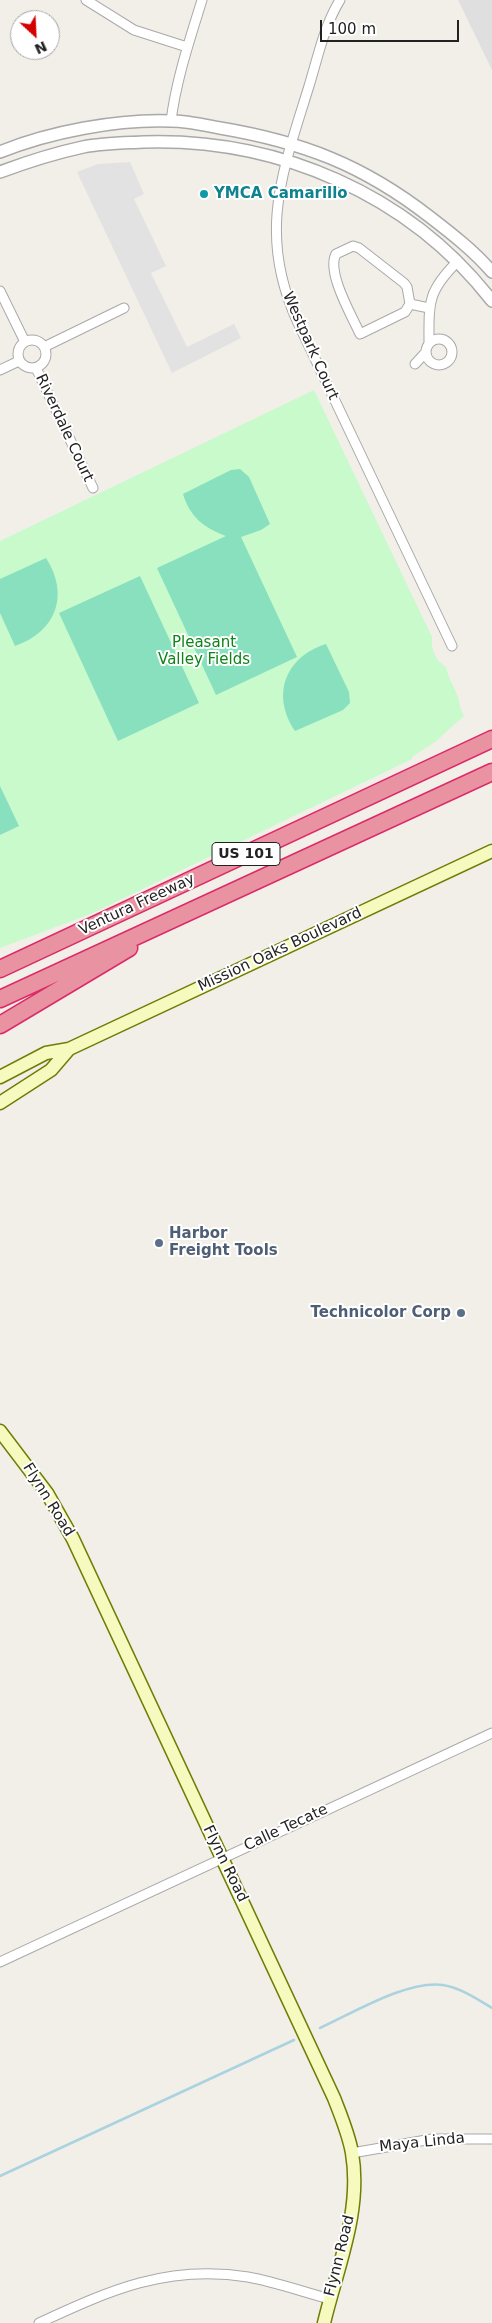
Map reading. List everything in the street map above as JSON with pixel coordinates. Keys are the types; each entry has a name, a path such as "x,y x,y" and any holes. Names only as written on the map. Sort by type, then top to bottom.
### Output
{"highway":[{"path":"429,768 492,731"},
{"name":"Ventura Freeway","path":"0,969 492,739"},
{"name":"Ventura Freeway","path":"0,999 492,772"},
{"path":"0,1025 205,903"}],"main road":[{"name":"Mission Oaks Boulevard","path":"0,1077 46,1052 69,1049 492,851"},
{"name":"Mission Oaks Boulevard","path":"0,1103 50,1070 69,1049"},
{"name":"Flynn Road","path":"0,1431 47,1493 68,1530 334,2098 352,2152 354,2193 351,2219 324,2323"}],"street":[{"path":"86,0 134,30 187,47"},
{"path":"171,121 173,104 187,47 202,0"},
{"name":"Westpark Court","path":"340,0 326,31 286,160 276,212 276,244 283,286 298,323 452,646"},
{"path":"0,152 50,136 90,128 171,121 260,135 311,149 365,173 390,187 462,242 492,272"},
{"path":"0,172 35,159 84,147 124,143 209,144 286,160 335,178 372,197 423,231 457,262 492,301"},
{"path":"353,246 359,248 407,286 410,304 405,312 360,334 342,295 333,265 336,254 353,246"},
{"path":"429,327 438,339 450,344 451,357 442,365 430,362 415,364 426,352 429,343 429,327 429,308 431,297 439,282 457,262"},
{"path":"0,291 25,342"},
{"path":"410,304 429,308"},
{"path":"44,347 124,308"},
{"path":"429,343 438,339"},
{"path":"25,342 38,342 44,347"},
{"path":"25,342 18,352 19,361 25,366 36,368 44,361 44,347"},
{"path":"426,352 430,362"},
{"path":"0,370 19,361"},
{"name":"Riverdale Court","path":"36,368 93,488"},
{"name":"Calle Tecate","path":"0,1962 492,1733"},
{"name":"Maya Linda","path":"352,2152 432,2139 492,2139"},
{"path":"39,2323 56,2319 117,2288 170,2275 249,2277 330,2299"}],"shaded area":[{"path":"458,0 492,0 492,70"},
{"path":"130,162 144,194 134,199 166,266 151,273 187,347 234,324 241,338 172,373 77,172 98,164"}],"green space":[{"name":"Pleasant Valley Fields","path":"314,390 432,637 434,654 446,667 464,716 435,742 412,757 412,759 93,913 0,948 0,541"},
{"path":"240,469 249,477 270,524 261,530 241,537 297,657 216,695 157,568 226,536 199,521 190,509 183,494 231,470"},
{"path":"46,558 57,585 58,598 55,611 41,632 15,646 0,613 0,579"},
{"path":"140,576 199,703 118,741 59,613"},
{"path":"326,644 349,692 350,703 343,710 295,731 284,704 283,691 286,679 300,658"},
{"path":"0,786 19,826 0,835"}],"waterway":[{"path":"320,2028 397,1992 429,1985 443,1985 456,1989 469,1994 492,2008"},
{"path":"0,2176 294,2040"}],"place":[{"name":"YMCA Camarillo","path":"204,194"},
{"name":"Harbor Freight Tools","path":"159,1243"},
{"name":"Technicolor Corp","path":"461,1313"}]}
